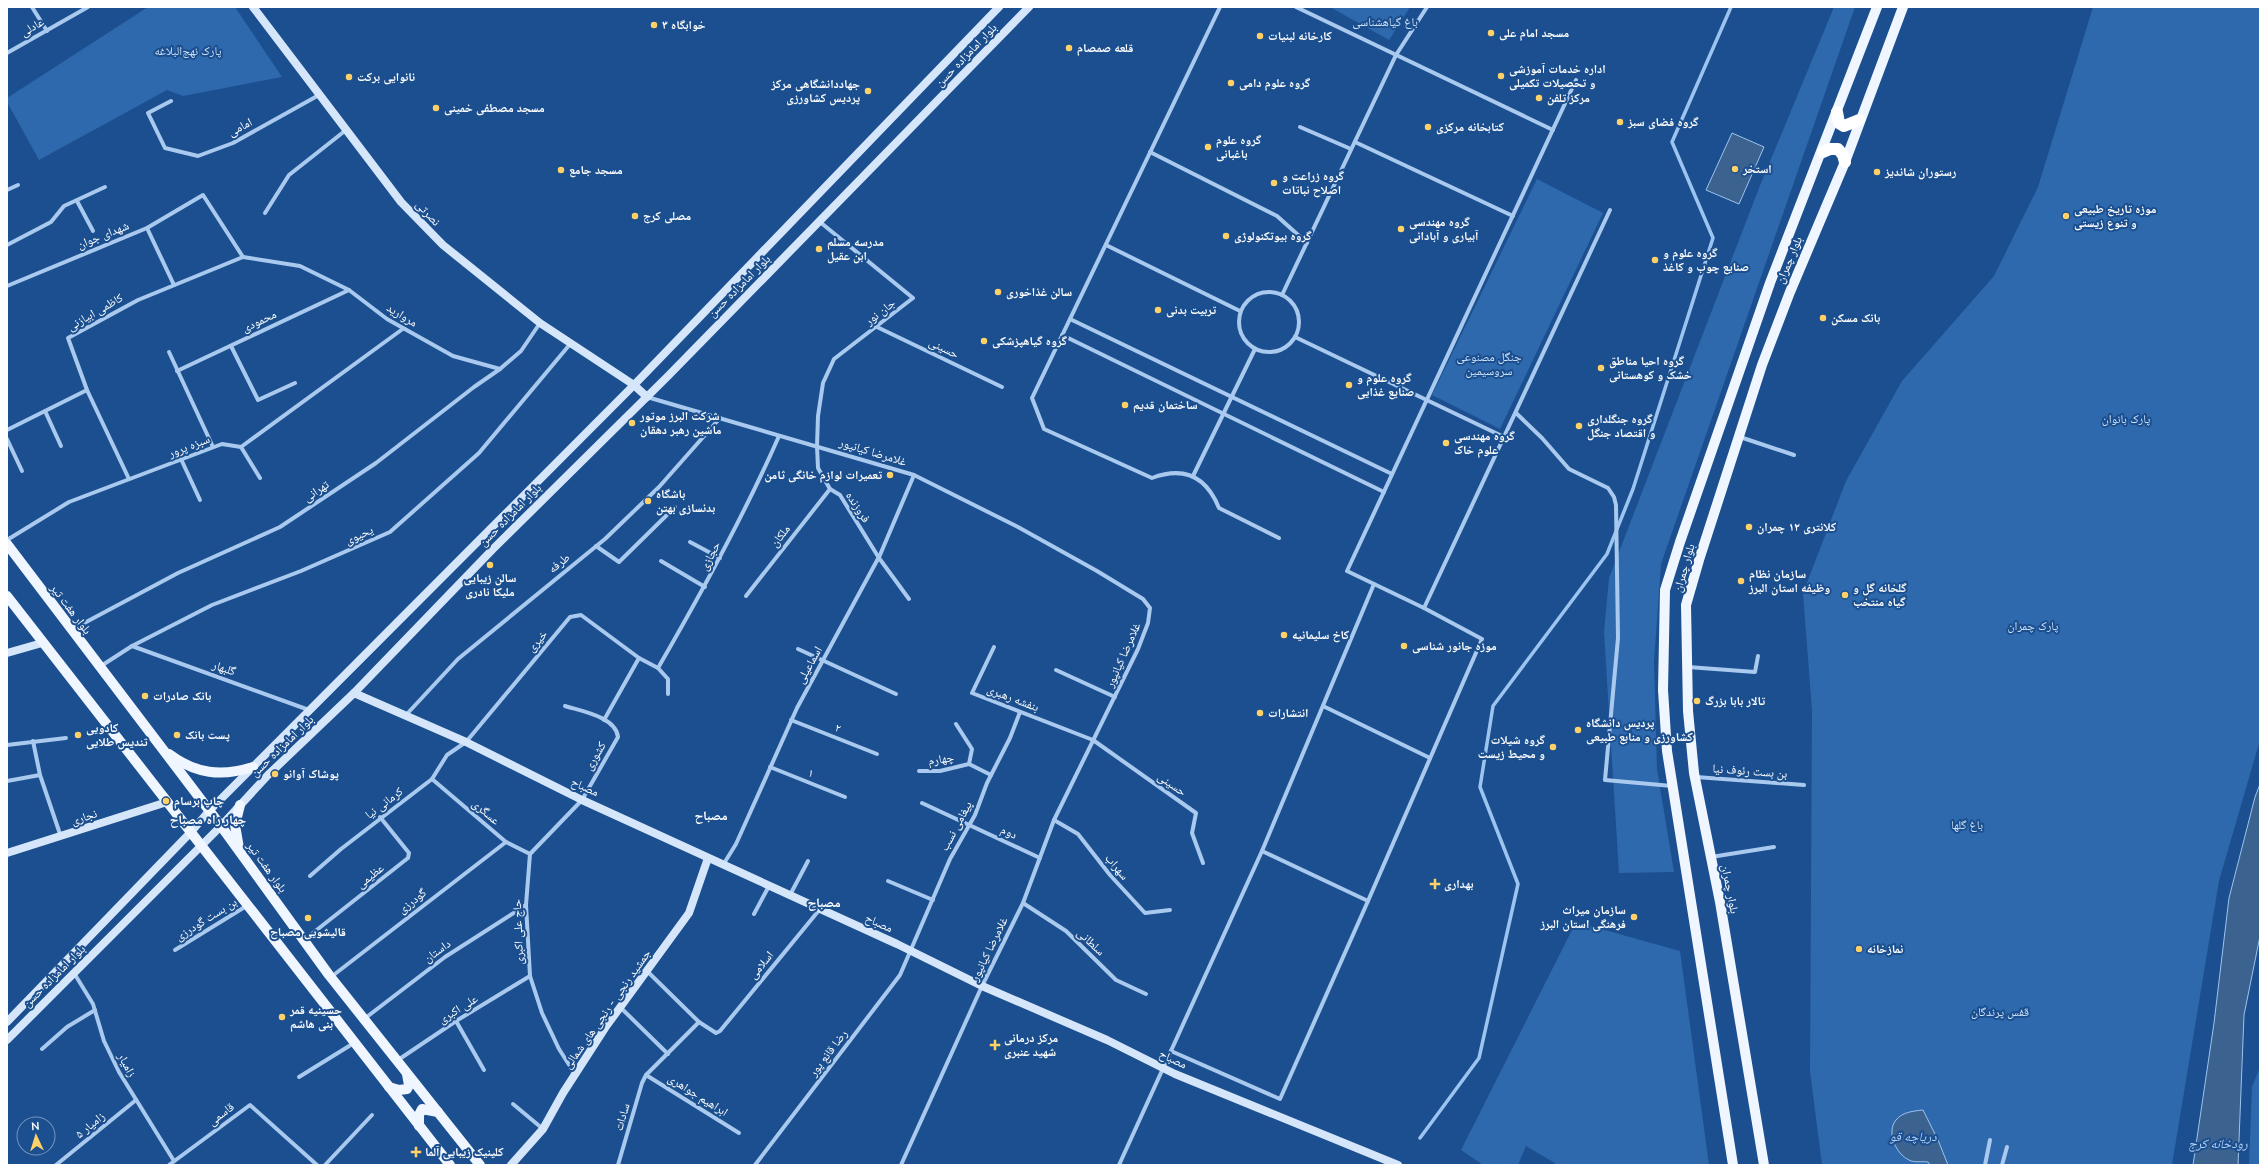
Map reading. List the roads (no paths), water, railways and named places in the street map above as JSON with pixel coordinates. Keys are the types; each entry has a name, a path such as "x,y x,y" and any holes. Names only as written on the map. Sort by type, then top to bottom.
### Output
{"highway":[{"path":"1837,112 1839,123 1844,126 1859,120"},
{"path":"1823,152 1830,149 1838,149 1843,155 1844,162"}],"main road":[{"name":"نصرتی","path":"253,7 401,202 443,246 540,323 571,342 634,385 647,397"},
{"name":"بلوار امامزاده حسن","path":"7,1022 191,832 208,811 634,385 999,7"},
{"name":"بلوار امامزاده حسن","path":"7,1040 221,826 268,774 354,693 492,550 647,397 1029,7"},
{"name":"بلوار چمران","path":"1733,1165 1667,751 1663,690 1665,590 1680,542 1770,283 1823,152 1877,7"},
{"name":"بلوار چمران","path":"1764,1165 1745,1045 1695,777 1688,711 1686,605 1762,365 1790,292 1844,162 1903,7"},
{"name":"بلوار هفت تیر","path":"7,544 99,668 221,826 330,977 398,1060 407,1074 480,1165"},
{"path":"7,596 42,643 202,845 450,1165"},
{"path":"7,653 42,643"},
{"name":"مصباح","path":"354,693 466,742 582,800 912,951 982,986 1107,1040 1164,1068 1398,1165"},
{"path":"160,748 191,769 205,772 235,773 253,767"},
{"name":"نجاری","path":"7,853 61,838 167,802"},
{"path":"240,805 235,825 240,852"},
{"name":"جمشید رنجی - رنجی های شمالی","path":"511,1165 543,1129 575,1074 689,913 708,858"},
{"path":"389,1087 399,1090 407,1090 409,1085 407,1074"},
{"path":"419,1126 419,1115 422,1110 438,1112"}],"street":[{"path":"32,7 47,30"},
{"name":"عادلی","path":"7,53 88,7"},
{"path":"1220,7 1032,398 1044,429 1152,478 1165,473 1179,473 1193,476 1209,490 1219,508 1279,538"},
{"path":"1296,7 1553,130"},
{"path":"1282,295 1396,55 1427,7"},
{"path":"1172,1051 1280,1099 1482,639 1424,608 1347,571 1576,80"},
{"name":"امامی","path":"171,102 148,113 165,148 198,156 233,143 319,95"},
{"path":"1300,127 1351,150"},
{"path":"265,213 289,175 346,130"},
{"path":"1355,142 1513,216"},
{"path":"1150,152 1277,216 1307,243"},
{"path":"7,190 18,185"},
{"path":"7,245 51,222 64,206 105,188"},
{"name":"شهدای جوان","path":"7,286 147,228 203,196 243,257"},
{"path":"77,201 93,231"},
{"path":"1424,608 1610,210"},
{"name":"جان نور","path":"817,446 818,416 823,383 834,359 913,298 820,222"},
{"path":"147,228 174,285"},
{"path":"1106,245 1240,311"},
{"name":"مروارید","path":"243,257 300,266 349,290 387,319 453,356 500,369"},
{"name":"کاظمی ابیازنی","path":"87,390 68,338 138,300 243,257"},
{"name":"محمودی","path":"177,371 349,290"},
{"path":"1274,292 1282,295 1296,307 1300,320 1295,337 1290,345 1278,352 1264,353 1255,349 1242,337 1238,324 1240,311 1248,300 1260,293 1274,292"},
{"path":"1070,319 1392,474"},
{"name":"تهرانی","path":"71,630 178,573 280,527 376,463 474,387 500,369 521,351 540,323"},
{"name":"حسینی","path":"877,327 1002,387"},
{"path":"260,478 241,447 404,328"},
{"path":"1062,335 1223,415 1384,492"},
{"path":"1295,337 1504,437"},
{"name":"یحیوی","path":"99,668 132,646 212,605 301,571 390,532 479,453 571,342"},
{"path":"231,346 258,400 295,383"},
{"path":"1193,476 1255,349"},
{"path":"169,352 213,447"},
{"path":"7,430 87,390 129,480"},
{"name":"غلامرضا کیانپور","path":"647,397 914,475 1018,527 1143,599 1150,608 1148,623 1115,697 1054,820 1023,903 982,986 901,1165"},
{"path":"45,411 61,446"},
{"path":"1516,413 1542,438 1568,469 1608,488 1614,497 1616,505 1618,638 1605,780 1673,786"},
{"name":"طرفه","path":"405,716 458,659 596,546 659,487 720,418"},
{"name":"حجازی","path":"658,668 706,587 752,497 779,436"},
{"path":"1739,437 1794,455"},
{"path":"7,439 22,471"},
{"name":"سبزه پرور","path":"7,540 69,502 222,444 241,447"},
{"name":"فروزنده","path":"817,446 818,468 830,489 840,495 878,558"},
{"path":"181,459 200,500"},
{"name":"اسماعیلی","path":"723,865 736,844 791,720 878,558 914,475"},
{"name":"ملکان","path":"746,596 830,489"},
{"path":"596,546 619,562 675,507"},
{"path":"690,542 720,558"},
{"path":"878,558 910,599"},
{"path":"661,561 706,587"},
{"path":"1119,1165 1262,851 1374,584"},
{"name":"خیری","path":"466,742 570,617 581,614 639,658"},
{"name":"گلبهار","path":"132,646 309,710"},
{"name":"بنفشه رهبری","path":"994,647 972,693 1093,740"},
{"path":"798,650 896,694"},
{"path":"1688,667 1755,672 1758,656"},
{"path":"604,720 639,658 658,668 668,679 668,694"},
{"path":"1056,670 1115,697"},
{"name":"کشوری","path":"565,706 604,720 614,726 617,730 618,737 582,800"},
{"path":"1323,706 1430,758"},
{"name":"پیغامی نسب","path":"912,951 950,859 970,824 991,775 1010,738 1020,712"},
{"name":"۲","path":"791,720 877,754"},
{"name":"چهارم","path":"919,771 940,771 969,764 972,749 956,724"},
{"path":"7,745 66,738"},
{"name":"حسینی","path":"1093,740 1196,813 1192,833 1203,863"},
{"path":"33,741 40,775 61,838"},
{"name":"کرمانی نیا","path":"310,876 380,817 432,779 447,755 466,742"},
{"path":"969,764 991,775"},
{"name":"۱","path":"770,767 845,797"},
{"path":"7,781 40,775"},
{"name":"بن بست رئوف نیا","path":"1695,777 1804,785"},
{"name":"عسگری","path":"432,779 506,842 530,854"},
{"path":"530,854 582,800"},
{"name":"دوم","path":"922,803 970,824 1040,858"},
{"name":"عظیمی","path":"304,940 408,858 409,853 380,817"},
{"name":"سهراب","path":"1054,820 1078,834 1110,875 1145,913 1170,910"},
{"name":"گودرزی","path":"330,977 506,842"},
{"path":"1711,857 1774,847"},
{"path":"1262,851 1368,901"},
{"name":"حاج علی اکبری","path":"530,854 526,905 530,976 542,1013 559,1049 575,1074"},
{"path":"790,895 808,861"},
{"path":"888,880 933,900"},
{"path":"754,914 769,886"},
{"name":"سلطانی","path":"1023,903 1066,932 1116,980 1146,994"},
{"name":"بن بست گودرزی","path":"176,950 248,905"},
{"name":"داستان","path":"364,1020 446,956 526,905"},
{"name":"اسلامی","path":"699,1022 716,1033 720,1031 820,909"},
{"name":"رضا قانع پور","path":"755,1165 900,975 912,951"},
{"name":"زامیار","path":"74,972 95,1010 104,1041 119,1072 174,1162"},
{"path":"646,1075 699,1022 648,972"},
{"name":"علی اکبری","path":"398,1060 456,1021 530,976"},
{"path":"621,1008 668,1054"},
{"path":"42,1049 67,1027 95,1010"},
{"path":"456,1021 484,1070"},
{"path":"299,1077 355,1043"},
{"name":"ابراهیم جواهری","path":"646,1075 739,1133"},
{"name":"سادات","path":"618,1165 642,1083 646,1075"},
{"name":"زامیار ۵","path":"56,1165 136,1100"},
{"path":"512,1104 543,1129"},
{"name":"قاسمی","path":"169,1165 250,1105 317,1165"},
{"path":"325,1165 372,1115"},
{"path":"1985,1165 1990,1140"},
{"path":"2002,1165 2007,1147"}],"water":[{"name":"استخر","path":"1732,133 1764,147 1739,204 1706,190"},
{"name":"رودخانه کرج","path":"2260,784 2260,936 2244,1015 2238,1165 2193,1165 2214,1023 2229,898 2255,797"},
{"name":"دریاچه قو","path":"1923,1110 1938,1140 1948,1165 1930,1165 1928,1162 1911,1161 1900,1153 1894,1142 1892,1130 1896,1120 1901,1115 1912,1111"}],"waterway":[{"path":"1420,1138 1479,1058 1518,884 1480,787 1493,706 1607,554 1633,489 1713,238 1672,142 1731,7"}],"place":[{"name":"خوابگاه ۳","path":"654,25"},
{"name":"مسجد امام علی","path":"1491,33"},
{"name":"کارخانه لبنیات","path":"1260,36"},
{"name":"قلعه صمصام","path":"1069,48"},
{"name":"اداره خدمات آموزشی و تحصیلات تکمیلی","path":"1501,76"},
{"name":"نانوایی برکت","path":"349,77"},
{"name":"گروه علوم دامی","path":"1231,83"},
{"name":"جهاددانشگاهی مرکز پردیس کشاورزی","path":"868,91"},
{"name":"مرکز تلفن","path":"1539,98"},
{"name":"مسجد مصطفی خمینی","path":"436,108"},
{"name":"گروه فضای سبز","path":"1620,122"},
{"name":"کتابخانه مرکزی","path":"1428,127"},
{"name":"گروه علوم باغبانی","path":"1208,147"},
{"name":"استخر","path":"1735,169"},
{"name":"مسجد جامع","path":"561,170"},
{"name":"رستوران شاندیز","path":"1877,172"},
{"name":"گروه زراعت و اصلاح نباتات","path":"1274,183"},
{"name":"مصلی کرج","path":"635,216"},
{"name":"موزه تاریخ طبیعی و تنوع زیستی","path":"2066,216"},
{"name":"گروه مهندسی آبیاری و آبادانی","path":"1401,229"},
{"name":"گروه بیوتکنولوژی","path":"1226,236"},
{"name":"مدرسه مسلم ابن عقیل","path":"819,249"},
{"name":"گروه علوم و صنایع چوب و کاغذ","path":"1655,260"},
{"name":"سالن غذاخوری","path":"998,292"},
{"name":"تربیت بدنی","path":"1158,310"},
{"name":"بانک مسکن","path":"1823,318"},
{"name":"گروه گیاهپزشکی","path":"984,341"},
{"name":"گروه احیا مناطق خشک و کوهستانی","path":"1601,368"},
{"name":"گروه علوم و صنایع غذایی","path":"1349,385"},
{"name":"ساختمان قدیم","path":"1125,405"},
{"name":"شرکت البرز موتور ماشین رهبر دهقان","path":"632,423"},
{"name":"گروه جنگلداری و اقتصاد جنگل","path":"1579,426"},
{"name":"گروه مهندسی علوم خاک","path":"1446,443"},
{"name":"تعمیرات لوازم خانگی ثامن","path":"890,475"},
{"name":"باشگاه بدنسازی بهتن","path":"648,501"},
{"name":"کلانتری ۱۲ چمران","path":"1749,527"},
{"name":"سالن زیبایی ملیکا نادری","path":"490,565"},
{"name":"سازمان نظام وظیفه استان البرز","path":"1741,581"},
{"name":"گلخانه گل و گیاه منتخب","path":"1845,595"},
{"name":"کاخ سلیمانیه","path":"1284,635"},
{"name":"موزه جانور شناسی","path":"1404,646"},
{"name":"بانک صادرات","path":"145,696"},
{"name":"تالار بابا بزرگ","path":"1697,701"},
{"name":"انتشارات","path":"1260,713"},
{"name":"پردیس دانشگاه کشاورزی و منابع طبیعی","path":"1578,730"},
{"name":"کادویی تندیس طلایی","path":"78,735"},
{"name":"پست بانک","path":"177,735"},
{"name":"گروه شیلات و محیط زیست","path":"1553,747"},
{"name":"پوشاک آوانو","path":"275,774"},
{"name":"چاپ برسام","path":"166,801"},
{"name":"بهداری","path":"1435,884"},
{"name":"سازمان میراث فرهنگی استان البرز","path":"1634,917"},
{"name":"قالیشویی مصباح","path":"308,918"},
{"name":"نمازخانه","path":"1859,949"},
{"name":"حسینیه قمر بنی هاشم","path":"282,1017"},
{"name":"مرکز درمانی شهید عنبری","path":"995,1045"},
{"name":"کلینیک زیبایی آلما","path":"416,1152"}],"district":[{"name":"مصباح","path":"711,816"},
{"name":"چهار راه مصباح","path":"208,820"},
{"name":"مصباح","path":"824,903"}],"park label":[{"name":"باغ گیاهشناسی","path":"1385,22"},
{"name":"پارک نهج‌البلاغه","path":"188,51"},
{"name":"جنگل مصنوعی سروسیمین","path":"1489,364"},
{"name":"پارک بانوان","path":"2126,419"},
{"name":"پارک چمران","path":"2033,626"},
{"name":"باغ گلها","path":"1967,825"},
{"name":"قفس پرندگان","path":"2000,1012"}]}
